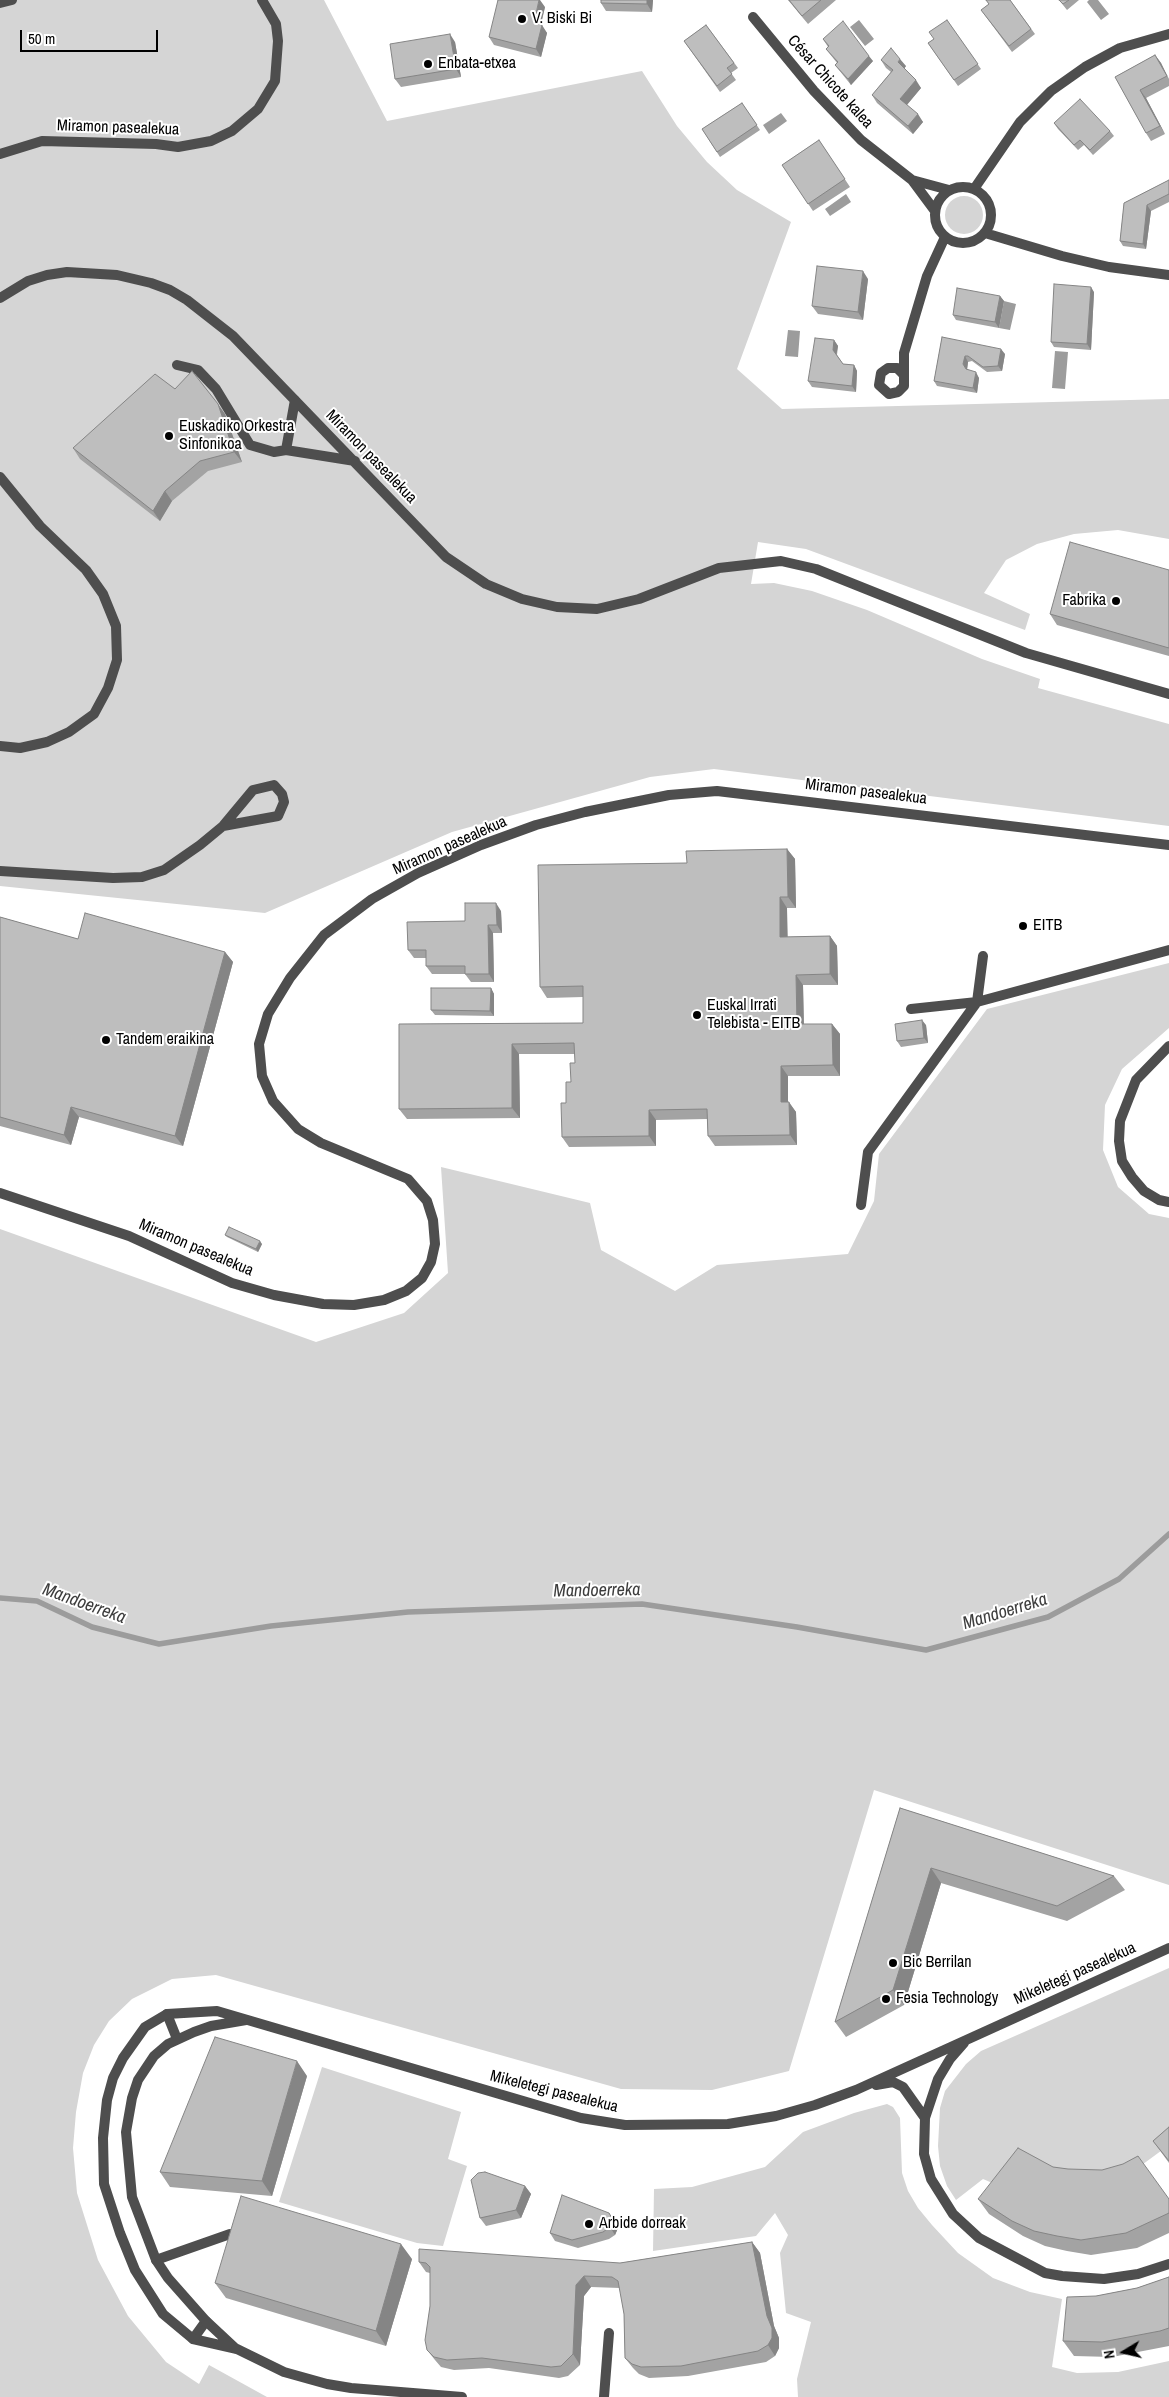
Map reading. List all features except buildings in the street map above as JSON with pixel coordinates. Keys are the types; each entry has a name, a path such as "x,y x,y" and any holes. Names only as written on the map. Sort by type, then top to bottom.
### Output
{"street":[{"path":"0,3 12,0"},
{"name":"Miramon pasealekua","path":"0,154 42,141 156,144 178,147 212,141 232,131 258,108 274,80 278,41 276,24 262,0"},
{"name":"César Chicote kalea","path":"753,17 814,91 861,140 912,180 935,211"},
{"path":"974,189 1020,122 1051,91 1085,66 1120,48 1169,34"},
{"name":"César Chicote kalea","path":"912,180 949,190"},
{"path":"959,187 974,189 982,194 988,202 991,211 990,224 978,240 968,244 959,244 945,237 935,221 935,211 942,196 949,190 959,187"},
{"path":"985,233 1062,256 1109,267 1169,275"},
{"path":"904,353 892,367 884,370 879,377 879,385 885,392 894,394 901,390 905,382 903,374 904,353 927,276 945,237"},
{"name":"Miramon pasealekua","path":"0,298 28,281 47,275 67,272 117,275 151,283 187,300 233,336 454,564 486,584 538,604 596,609 619,606 720,568 781,560 822,572 1026,653 1169,694"},
{"path":"177,365 198,370 216,389 250,445 274,452 286,450 355,461"},
{"path":"892,367 903,374"},
{"path":"286,450 295,400"},
{"path":"0,477 40,526 86,570 103,594 116,626 116,660 108,688 94,714 69,732 47,742 20,748 0,746"},
{"path":"0,871 113,878 142,876 170,866 223,826 253,790 274,785 282,794 283,810 278,816 223,826"},
{"name":"Miramon pasealekua","path":"0,1193 129,1236 232,1283 322,1304 354,1304 384,1300 406,1291 422,1278 431,1262 435,1244 433,1220 427,1201 408,1179 321,1143 298,1129 273,1100 262,1076 259,1044 268,1014 290,978 324,935 372,899 418,872 481,845 536,825 585,812 660,797 717,791 1169,845"},
{"path":"911,1009 977,1002 1169,950"},
{"path":"861,1205 868,1152 977,1002 983,956"},
{"path":"1169,1046 1136,1080 1120,1121 1119,1141 1122,1161 1132,1177 1144,1191 1159,1200 1169,1202"},
{"name":"Mikeletegi pasealekua","path":"462,2397 351,2388 327,2384 284,2372 237,2349 192,2340 163,2314 135,2270 120,2233 104,2184 104,2138 107,2100 113,2078 123,2058 145,2027 167,2014 217,2011 250,2019 545,2109 625,2125 728,2124 776,2116 815,2105 856,2090 1169,1948"},
{"path":"167,2014 177,2038"},
{"name":"Mikeletegi pasealekua","path":"237,2349 206,2321 168,2278 156,2260 132,2197 126,2132 138,2080 154,2056 177,2038 211,2026 250,2019"},
{"name":"Mikeletegi pasealekua","path":"966,2040 950,2059 938,2079 925,2118 924,2154 931,2179 953,2214 979,2238 1044,2273 1104,2279 1138,2274 1169,2264"},
{"path":"856,2090 893,2082 903,2087 925,2118"},
{"path":"156,2260 230,2234"},
{"path":"192,2340 206,2321"},
{"path":"604,2397 609,2333"}],"shaded area":[{"path":"0,0 324,0 387,121 642,71 677,126 707,162 737,190 791,222 737,369 782,409 1169,399 1169,539 1118,530 1074,534 1037,544 1006,560 984,593 1030,614 1025,630 806,549 758,542 751,584 774,583 812,591 867,610 982,659 1040,679 1038,688 1169,724 1169,826 714,769 650,777 452,832 265,913 0,886"},
{"path":"1089,0 1098,0 1109,14 1101,20 1087,2"},
{"path":"859,20 874,39 865,46 850,27"},
{"path":"781,113 787,121 769,134 763,125"},
{"path":"846,194 851,202 830,216 825,209"},
{"path":"964,196 971,197 977,202 982,208 982,222 977,228 971,233 964,234 957,233 951,228 946,222 945,215 946,208 951,202 957,197"},
{"path":"1004,301 1016,304 1010,330 999,328"},
{"path":"788,330 800,331 798,357 785,356"},
{"path":"1055,351 1068,352 1065,389 1052,388"},
{"path":"1169,963 1169,1028 1122,1069 1105,1105 1103,1150 1118,1187 1149,1214 1169,1218 1169,1885 874,1790 789,2071 712,2090 621,2089 216,1975 172,1979 132,1999 109,2021 94,2045 83,2073 76,2112 73,2148 77,2193 98,2260 128,2316 166,2362 199,2384 209,2365 267,2397 0,2397 0,1229 316,1342 404,1313 448,1273 441,1167 590,1203 601,1250 675,1291 717,1265 848,1254 874,1201 879,1154 987,1009"},
{"path":"1169,1968 1169,2145 1135,2170 1004,2188 983,2179 956,2200 947,2186 940,2166 938,2146 940,2108 945,2091 966,2064 981,2051"},
{"path":"322,2067 461,2112 448,2159 467,2166 443,2246 417,2243 279,2202"},
{"path":"887,2104 893,2107 900,2118 902,2173 908,2191 918,2208 932,2225 958,2253 993,2278 1030,2292 1062,2299 1052,2367 1077,2373 1118,2372 1169,2361 1169,2397 798,2397 797,2379 811,2322 786,2313 780,2253 788,2235 775,2213 756,2236 653,2251 654,2189 692,2187 765,2167 803,2132 854,2113"}],"waterway":[{"name":"Mandoerreka","path":"0,1598 37,1601 92,1627 159,1644 271,1626 408,1612 642,1604 797,1627 926,1650 1048,1617 1119,1579 1169,1534"}],"place":[{"name":"V. Biski Bi","path":"522,19"},
{"name":"Enbata-etxea","path":"428,64"},
{"name":"Euskadiko Orkestra Sinfonikoa","path":"169,436"},
{"name":"Fabrika","path":"1116,601"},
{"name":"EITB","path":"1023,926"},
{"name":"Euskal Irrati Telebista - EITB","path":"697,1015"},
{"name":"Tandem eraikina","path":"106,1040"},
{"name":"Bic Berrilan","path":"893,1963"},
{"name":"Fesia Technology","path":"886,1999"},
{"name":"Arbide dorreak","path":"589,2224"}]}
